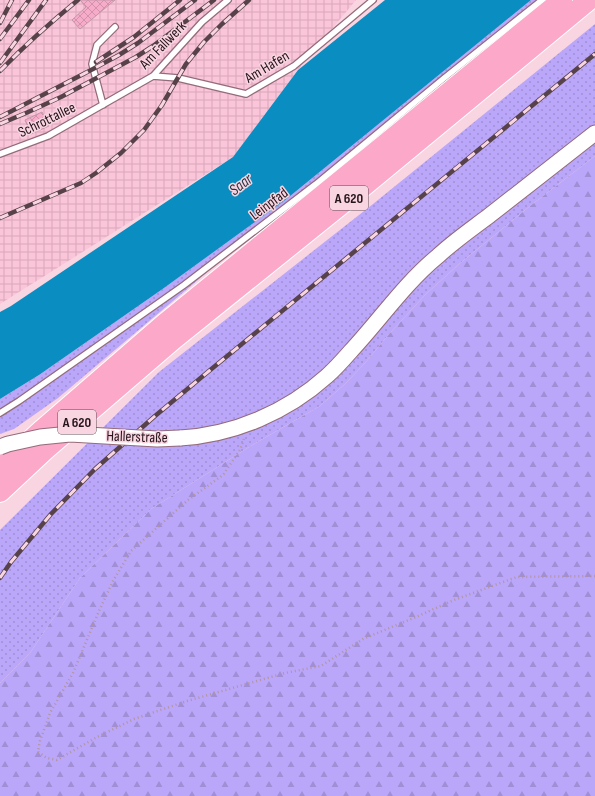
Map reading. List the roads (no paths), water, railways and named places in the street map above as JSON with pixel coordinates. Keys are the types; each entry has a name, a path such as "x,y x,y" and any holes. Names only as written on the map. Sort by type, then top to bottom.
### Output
{"highway":[{"name":"A 620","path":"4,469 45,450 163,325 562,0"},
{"name":"A 620","path":"0,497 4,469 104,388 174,339 353,195 589,0"}],"street":[{"name":"Hallerstraße","path":"4,469 8,444 40,437 70,434 150,438 180,438 208,435 250,423 282,408 304,394 328,375 351,352 412,280 438,256 595,133"}],"lane":[{"name":"Am Fallwerk","path":"103,105 153,76 202,22 228,0"},
{"name":"Am Hafen","path":"153,76 178,78 246,94 294,66 373,0"},
{"name":"Leinpfad","path":"0,413 184,285 316,184 443,79 542,0"},
{"path":"103,105 92,64 97,45 115,27"},
{"name":"Schrottallee","path":"0,154 48,136 103,105"}],"water":[{"name":"Saar","path":"385,0 531,0 284,201 164,288 39,375 0,399 0,312 233,157 298,70"}],"railway":[{"path":"0,23 12,0"},
{"path":"0,39 29,0"},
{"path":"0,63 46,0"},
{"path":"0,71 38,34 78,0"},
{"path":"96,62 134,37 180,0"},
{"path":"0,117 119,55 138,43 195,0"},
{"path":"0,124 61,97 136,57 214,0"},
{"path":"0,218 81,183 121,153 144,130 162,105 186,64 204,42 249,0"},
{"path":"0,578 11,562 51,514 95,469 155,416 595,54"}]}
